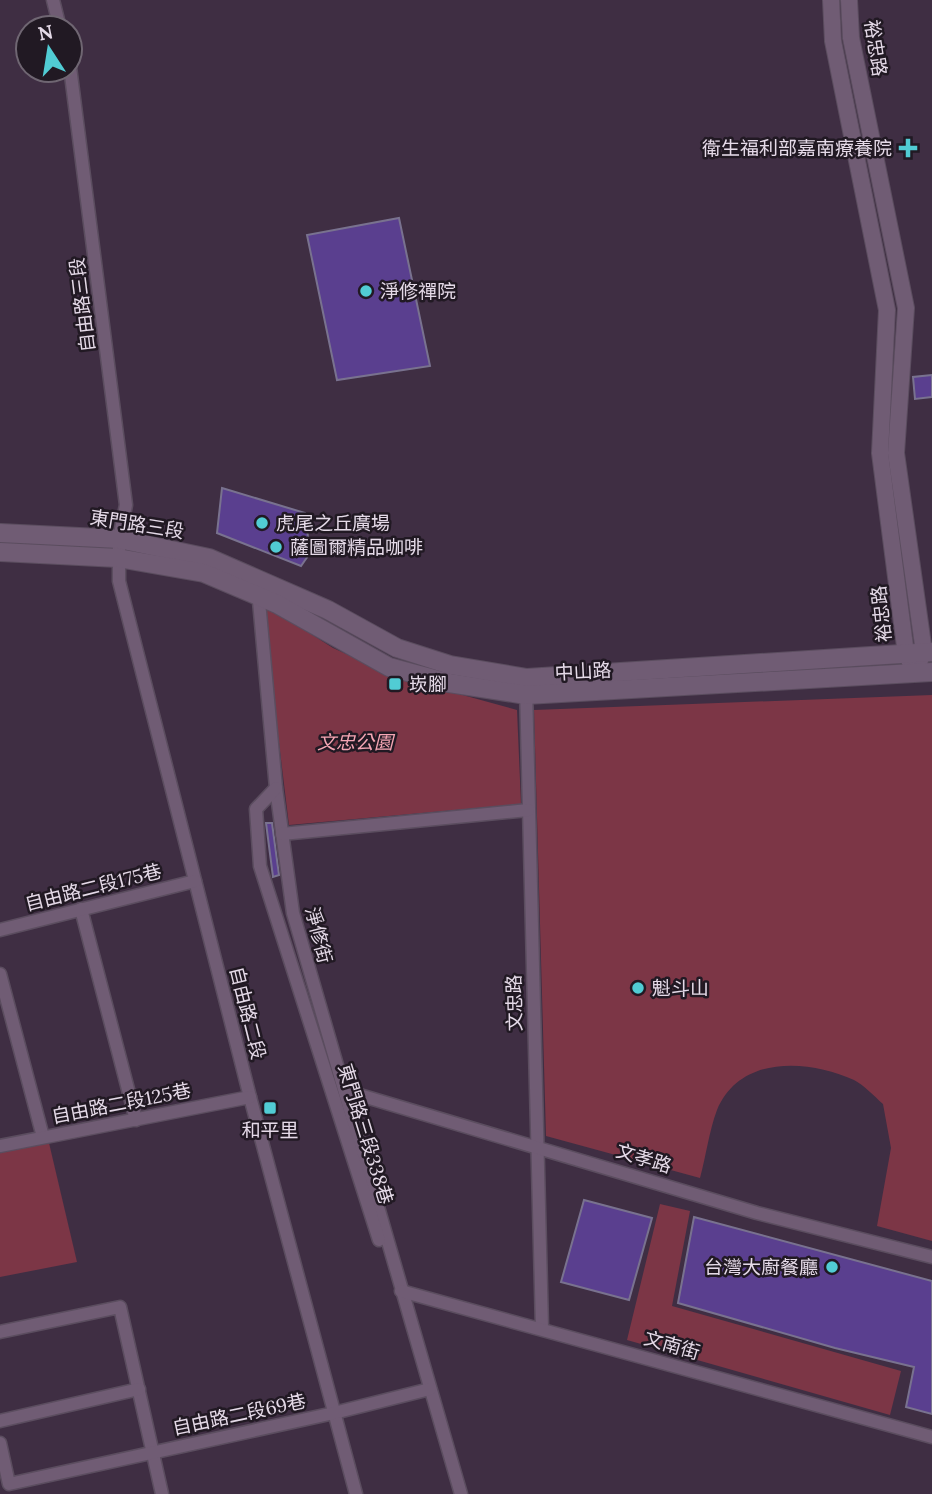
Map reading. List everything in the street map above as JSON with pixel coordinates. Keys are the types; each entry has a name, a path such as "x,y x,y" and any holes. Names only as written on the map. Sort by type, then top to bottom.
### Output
{"main road":[{"name":"東門路三段","path":"0,533 119,539 209,558 259,587"},
{"name":"東門路三段","path":"0,552 118,558 204,573 259,587"},
{"name":"中山路","path":"259,587 389,667 449,683 527,686 923,672"},
{"name":"中山路","path":"527,686 921,653"}],"street":[{"name":"裕忠路","path":"831,0 833,41 887,310 880,453 921,653"},
{"name":"裕忠路","path":"849,0 851,37 906,308 896,453 905,570"},
{"name":"自由路三段","path":"72,84 126,505 119,539"},
{"name":"自由路二段","path":"119,539 119,581 250,1097 355,1494"},
{"name":"淨修街","path":"259,587 276,788 293,914 346,1091 401,1291"},
{"path":"921,653 923,672"},
{"name":"文忠路","path":"527,686 542,1328"},
{"name":"東門路三段338巷","path":"276,788 256,809 260,866 391,1279 401,1291 461,1494"},
{"path":"282,834 528,810"},
{"name":"自由路二段175巷","path":"0,930 195,881"},
{"path":"80,909 136,1120"},
{"path":"0,974 43,1137"},
{"name":"文孝路","path":"346,1091 757,1213 932,1257"},
{"name":"自由路二段125巷","path":"0,1146 250,1097"},
{"name":"文南街","path":"401,1291 932,1437"},
{"path":"0,1332 120,1307 162,1494"},
{"path":"0,1421 138,1389"},
{"name":"自由路二段69巷","path":"0,1443 9,1484 334,1413 430,1389"}],"green space":[{"name":"文忠公園","path":"262,603 333,648 397,677 517,710 521,804 289,825"},
{"path":"932,695 932,1241 877,1226 891,1148 883,1104 858,1082 836,1073 816,1068 777,1066 742,1079 728,1092 717,1110 700,1178 546,1136 534,710"},
{"path":"49,1143 77,1262 0,1277 0,1151"},
{"path":"660,1204 690,1211 672,1306 901,1371 890,1415 627,1340"}],"building":[{"name":"淨修禪院","path":"399,218 430,366 337,380 307,235"},
{"path":"932,375 932,397 915,399 913,377"},
{"name":"虎尾之丘廣場","path":"222,488 305,513 310,553 301,566 217,533"},
{"path":"266,823 272,823 279,875 273,877"},
{"path":"584,1200 652,1218 629,1300 561,1282"},
{"path":"694,1217 932,1281 932,1414 906,1407 914,1367 835,1348 678,1303"}],"place":[{"name":"衛生福利部嘉南療養院","path":"908,148"},
{"name":"淨修禪院","path":"366,291"},
{"name":"虎尾之丘廣場","path":"262,523"},
{"name":"薩圖爾精品咖啡","path":"276,547"},
{"name":"崁腳","path":"395,684"},
{"name":"魁斗山","path":"638,988"},
{"name":"和平里","path":"270,1108"},
{"name":"台灣大廚餐廳","path":"832,1267"}]}
